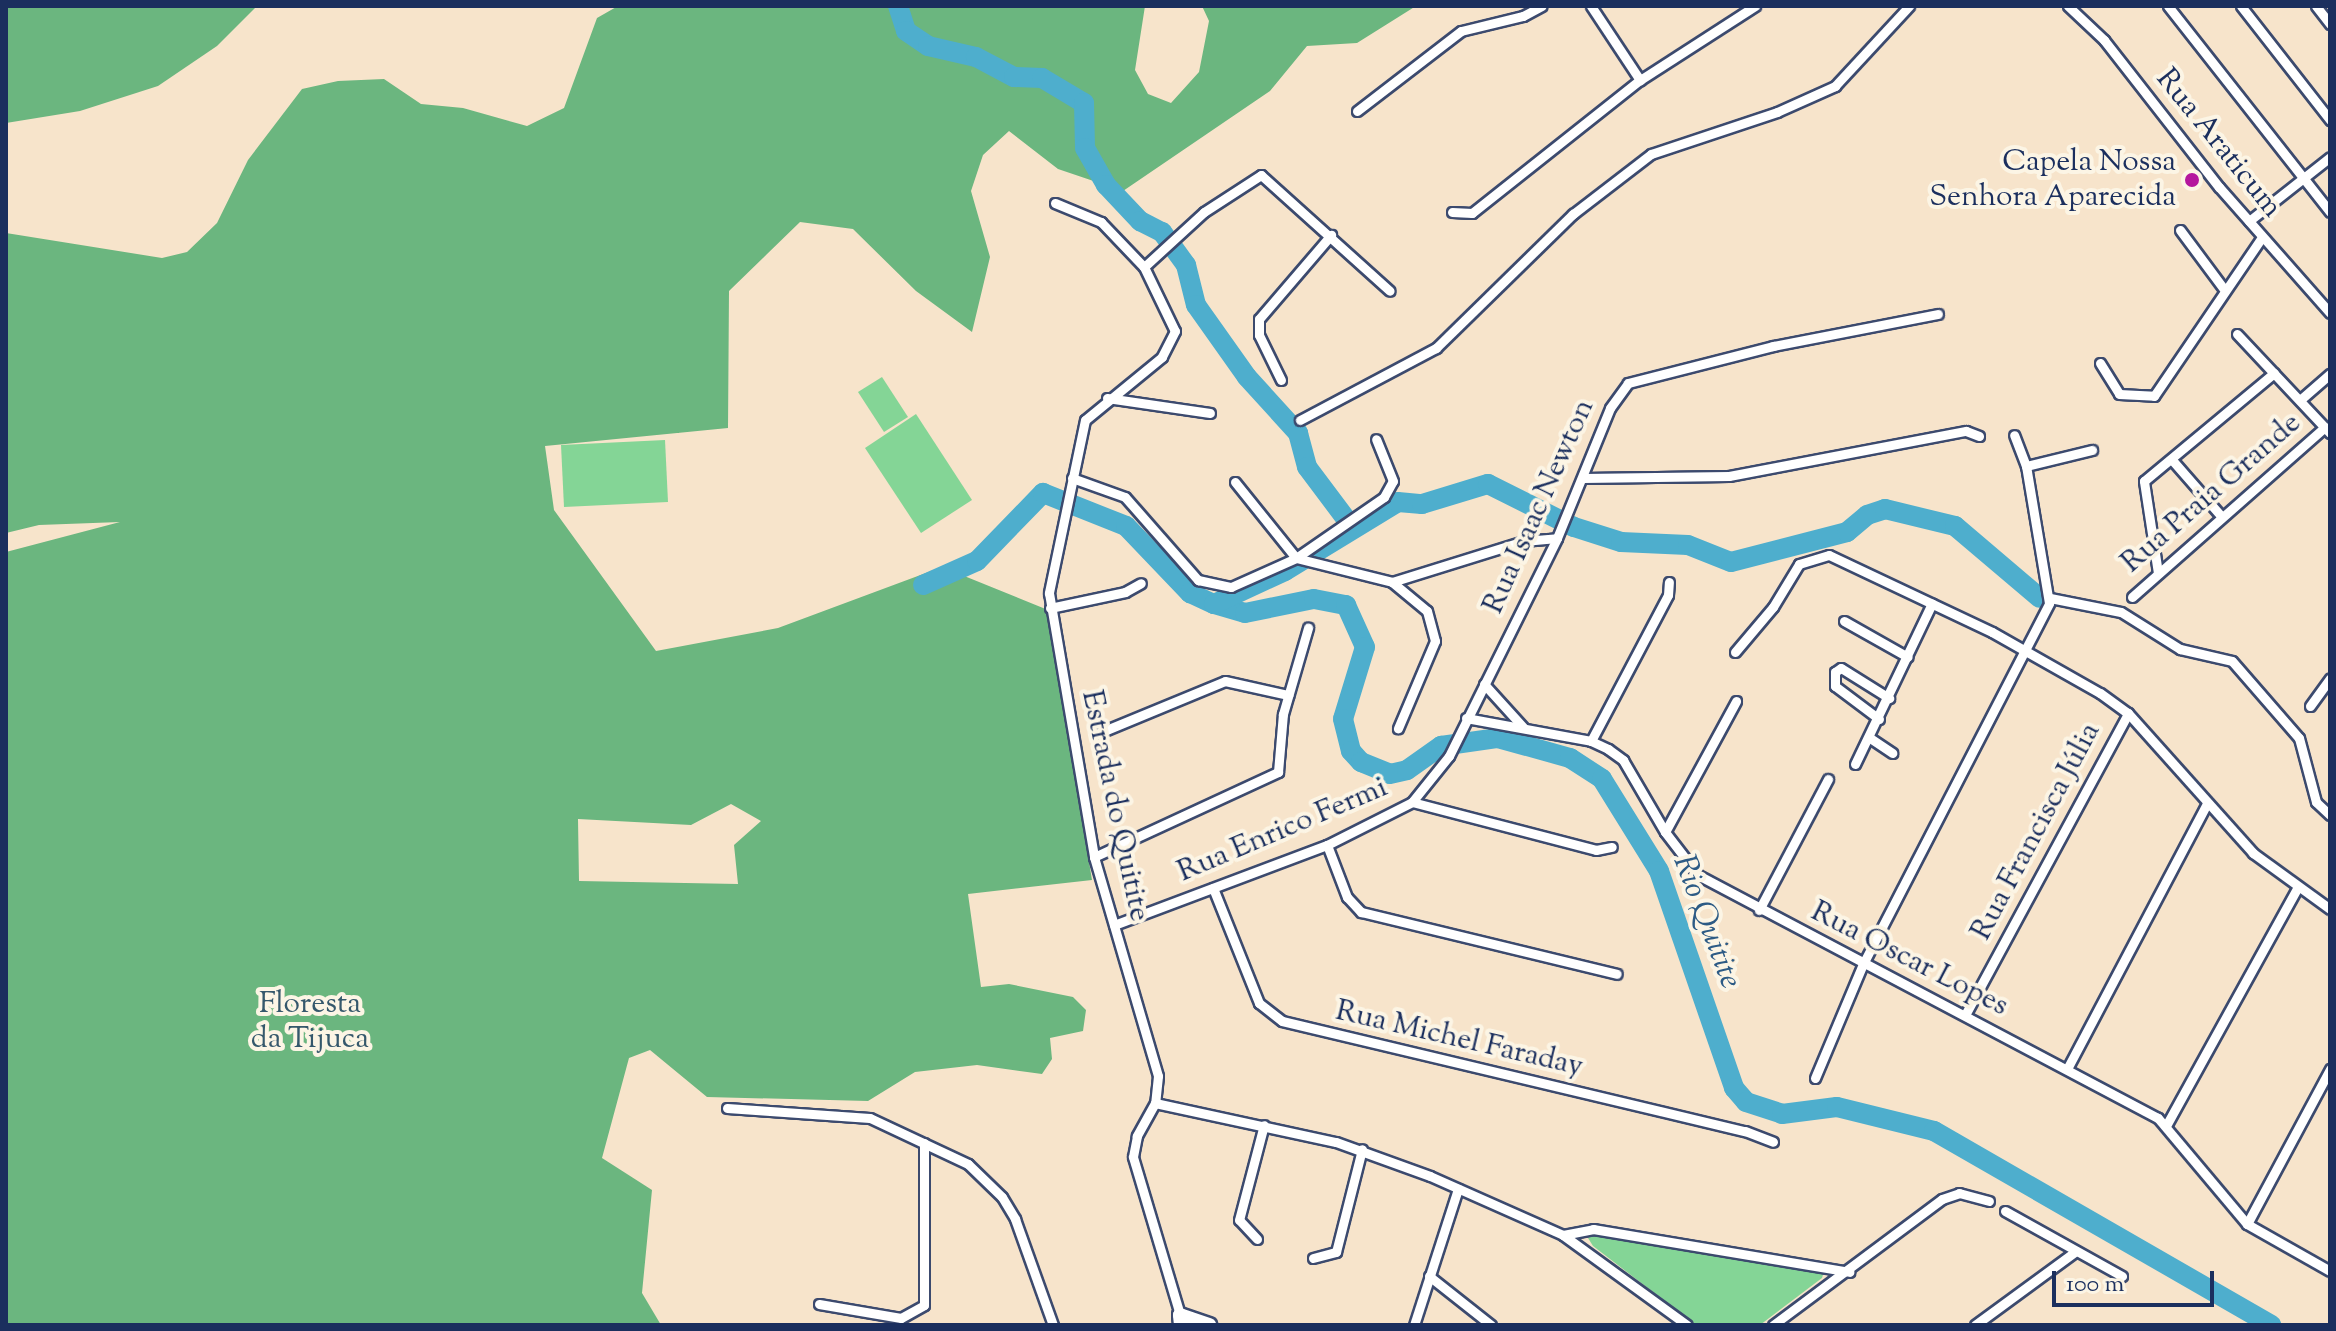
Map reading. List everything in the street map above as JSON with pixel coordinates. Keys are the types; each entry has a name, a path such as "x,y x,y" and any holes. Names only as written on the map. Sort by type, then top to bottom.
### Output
{"street":[{"path":"1357,111 1461,31 1542,6"},
{"path":"1591,6 1640,80"},
{"path":"1452,212 1472,213 1640,80 1755,6"},
{"path":"1300,420 1436,348 1573,214 1651,154 1777,112 1835,86 1909,6"},
{"name":"Rua Araticum","path":"2068,6 2104,40 2262,237 2330,313"},
{"path":"2168,6 2301,181 2330,212"},
{"path":"2241,6 2330,120"},
{"path":"2316,6 2330,24"},
{"path":"2249,221 2330,157"},
{"path":"1144,267 1247,180 1261,175 1390,291"},
{"name":"Estrada do Quitite","path":"1055,203 1101,222 1144,267 1175,331 1162,357 1107,398 1085,420 1066,498 1050,608 1094,857 1158,1076 1155,1103 1137,1136 1133,1157 1181,1320"},
{"path":"2180,230 2223,288"},
{"path":"1281,380 1259,335 1259,319 1331,235"},
{"path":"2100,363 2119,394 2144,398 2157,393 2223,288 2262,237"},
{"name":"Rua Isaac Newton","path":"1412,802 1449,756 1559,535 1610,408 1628,383 1787,343 1938,314"},
{"path":"2237,334 2327,430"},
{"path":"2158,573 2144,481 2173,461 2274,373"},
{"path":"2300,400 2330,374"},
{"path":"1107,398 1210,413"},
{"name":"Rua Praia Grande","path":"2132,597 2327,430"},
{"path":"1583,478 1729,476 1966,431 1979,436"},
{"path":"1815,1078 1863,964 2026,652 2050,598 2026,466 2014,435"},
{"path":"1072,478 1129,500 1204,584 1231,587 1298,558 1354,520 1391,488 1376,439"},
{"path":"2026,466 2092,450"},
{"path":"2173,461 2222,517"},
{"path":"1235,482 1298,558 1392,582 1427,611 1435,641 1398,728"},
{"path":"1392,582 1524,541 1559,535"},
{"path":"1735,652 1799,564 1816,555 1829,555 1932,603 2026,652 2128,713 2253,853 2330,909"},
{"path":"1591,741 1668,595 1669,582"},
{"path":"1050,608 1125,592 1141,583"},
{"path":"2050,598 2121,612 2180,649 2232,661 2299,738 2316,802 2330,815"},
{"path":"1855,764 1932,603"},
{"path":"1844,621 1908,657"},
{"path":"1094,857 1274,775 1280,764 1288,695 1308,628"},
{"path":"1879,719 1835,686 1835,672 1841,668 1889,698"},
{"path":"2310,706 2330,678"},
{"path":"1099,733 1225,681 1288,695"},
{"path":"1484,684 1523,727"},
{"path":"1665,832 1736,701"},
{"name":"Rua Francisca Júlia","path":"1965,1015 2128,713"},
{"name":"Rua Oscar Lopes","path":"1464,723 1523,727 1591,741 1623,760 1665,832 1698,875 2167,1124 2247,1224 2330,1271"},
{"path":"1870,738 1892,753"},
{"path":"1759,910 1828,779"},
{"name":"Rua Enrico Fermi","path":"1114,925 1327,845 1412,802 1596,850 1612,847"},
{"path":"2067,1069 2207,804"},
{"path":"1327,845 1347,897 1361,912 1617,974"},
{"path":"2167,1124 2298,887"},
{"name":"Rua Michel Faraday","path":"1213,888 1259,1003 1282,1021 1745,1131 1773,1142"},
{"path":"2247,1224 2330,1069"},
{"path":"1155,1103 1362,1149 1458,1189 1563,1235 1687,1325"},
{"path":"727,1108 849,1114 870,1118 968,1164 1002,1197 1020,1231 1053,1325"},
{"path":"1257,1239 1239,1220 1264,1125"},
{"path":"819,1304 901,1318 924,1305 924,1143"},
{"path":"1313,1258 1336,1252 1362,1149"},
{"path":"1414,1325 1458,1189"},
{"path":"1773,1325 1849,1272 1942,1199 1959,1193 1989,1201"},
{"path":"2005,1211 2122,1276"},
{"path":"1563,1235 1593,1229 1849,1272"},
{"path":"1975,1325 2076,1251"},
{"path":"1429,1276 1491,1325"},
{"path":"1181,1320 1209,1325"}],"green space":[{"path":"6,6 257,6 217,46 158,86 80,111 6,123"},
{"name":"Floresta da Tijuca","path":"618,6 1145,6 1135,70 1148,94 1171,103 1199,72 1209,21 1202,6 1416,6 1357,43 1307,46 1270,91 1123,191 1058,169 1009,131 983,155 971,191 990,257 972,332 916,291 853,229 800,222 729,291 728,428 545,446 554,510 656,651 778,628 942,567 1048,610 1092,880 968,894 981,987 1009,984 1073,997 1086,1010 1083,1031 1050,1038 1052,1059 1042,1074 977,1065 915,1072 868,1101 707,1097 650,1050 629,1058 602,1158 652,1190 642,1293 661,1325 6,1325 6,552 120,522 39,525 6,533 6,233 162,258 187,252 217,223 248,160 302,89 338,81 384,79 421,104 463,108 527,126 564,108 597,18","holes":["731,804 761,821 734,845 738,884 579,881 578,819 691,825"]},
{"path":"882,377 908,417 884,432 858,392"},
{"path":"916,414 972,500 921,533 865,448"},
{"path":"665,440 668,502 564,507 561,445"},
{"path":"1595,1232 1824,1271 1822,1278 1760,1325 1696,1325 1593,1246 1588,1238"}],"waterway":[{"path":"898,6 906,31 928,46 976,57 1014,77 1042,78 1084,103 1085,148 1106,185 1140,221 1162,232 1186,265 1196,305 1247,377 1298,433 1307,467 1352,527"},
{"path":"1214,604 1285,571 1398,502 1422,504 1488,484 1574,527 1621,542 1688,545 1731,562 1847,532 1867,515 1885,509 1955,526 2040,598"},
{"name":"Rio Quitite","path":"923,585 977,561 1043,493 1126,526 1190,593 1214,604 1245,613 1314,599 1346,605 1365,647 1343,719 1351,751 1361,762 1390,774 1407,770 1441,746 1498,738 1570,758 1602,779 1659,871 1734,1088 1746,1102 1782,1114 1837,1107 1934,1131 2271,1325"}],"place":[{"name":"Capela Nossa Senhora Aparecida","path":"2192,180"}]}
